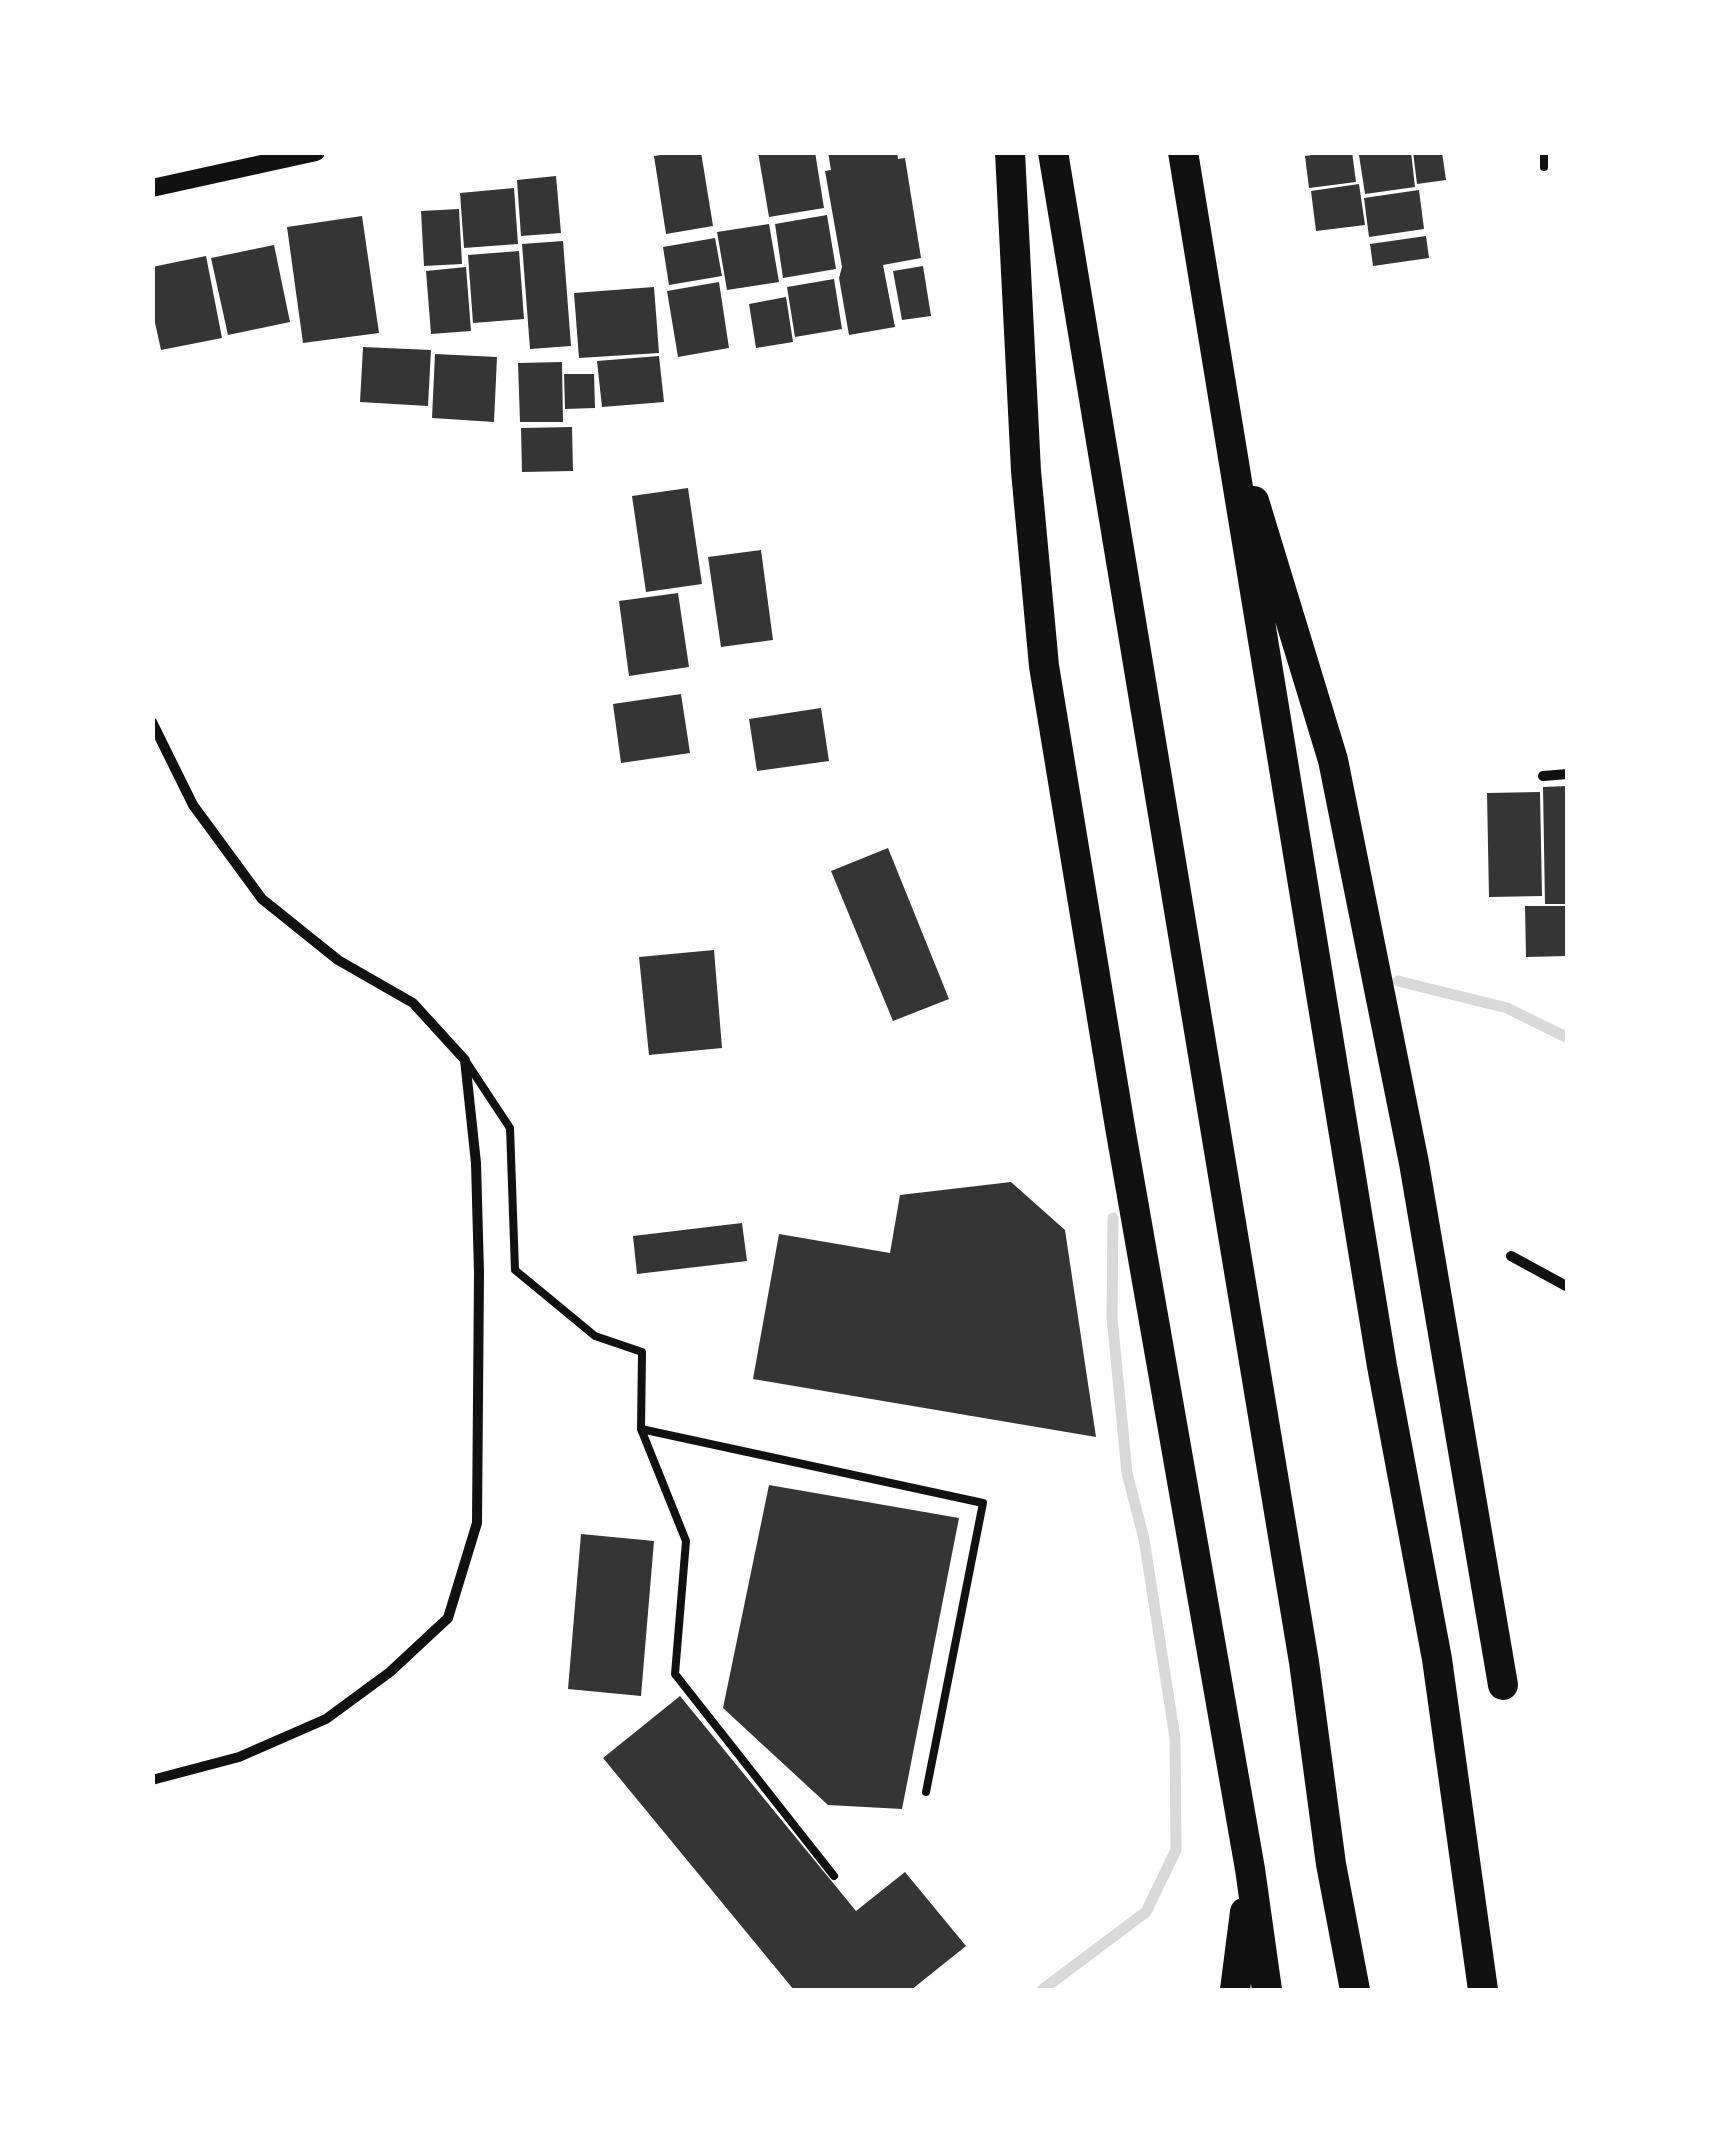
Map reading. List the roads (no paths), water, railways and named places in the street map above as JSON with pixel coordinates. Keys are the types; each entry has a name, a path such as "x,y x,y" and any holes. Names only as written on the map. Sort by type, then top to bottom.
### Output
{"highway":[{"path":"1010,152 1026,471 1044,666 1250,1869 1267,1990"},
{"path":"1053,152 1304,1662 1331,1864 1355,1990"},
{"path":"1183,152 1382,1366 1437,1659 1483,1990"},
{"path":"1219,383 1333,760 1414,1162 1503,1685"},
{"path":"1235,1990 1250,1869"}],"street":[{"path":"152,188 316,152"},
{"path":"152,722 193,805 262,898 338,960 413,1003 465,1060 477,1200 477,1523 448,1618 390,1672 326,1719 239,1757 152,1780"},
{"path":"1543,776 1568,774"},
{"path":"1511,1256 1568,1287"}],"lane":[{"path":"1544,152 1544,168"},
{"path":"465,1060 510,1128 515,1270 594,1336 642,1352 641,1429 686,1542 675,1674 834,1876"},
{"path":"641,1429 984,1503 926,1792"}],"waterway":[{"path":"1398,981 1507,1008 1568,1038"},
{"path":"1042,1990 1146,1912 1176,1850 1175,1738 1144,1539 1127,1473 1112,1317 1113,1218"}]}
